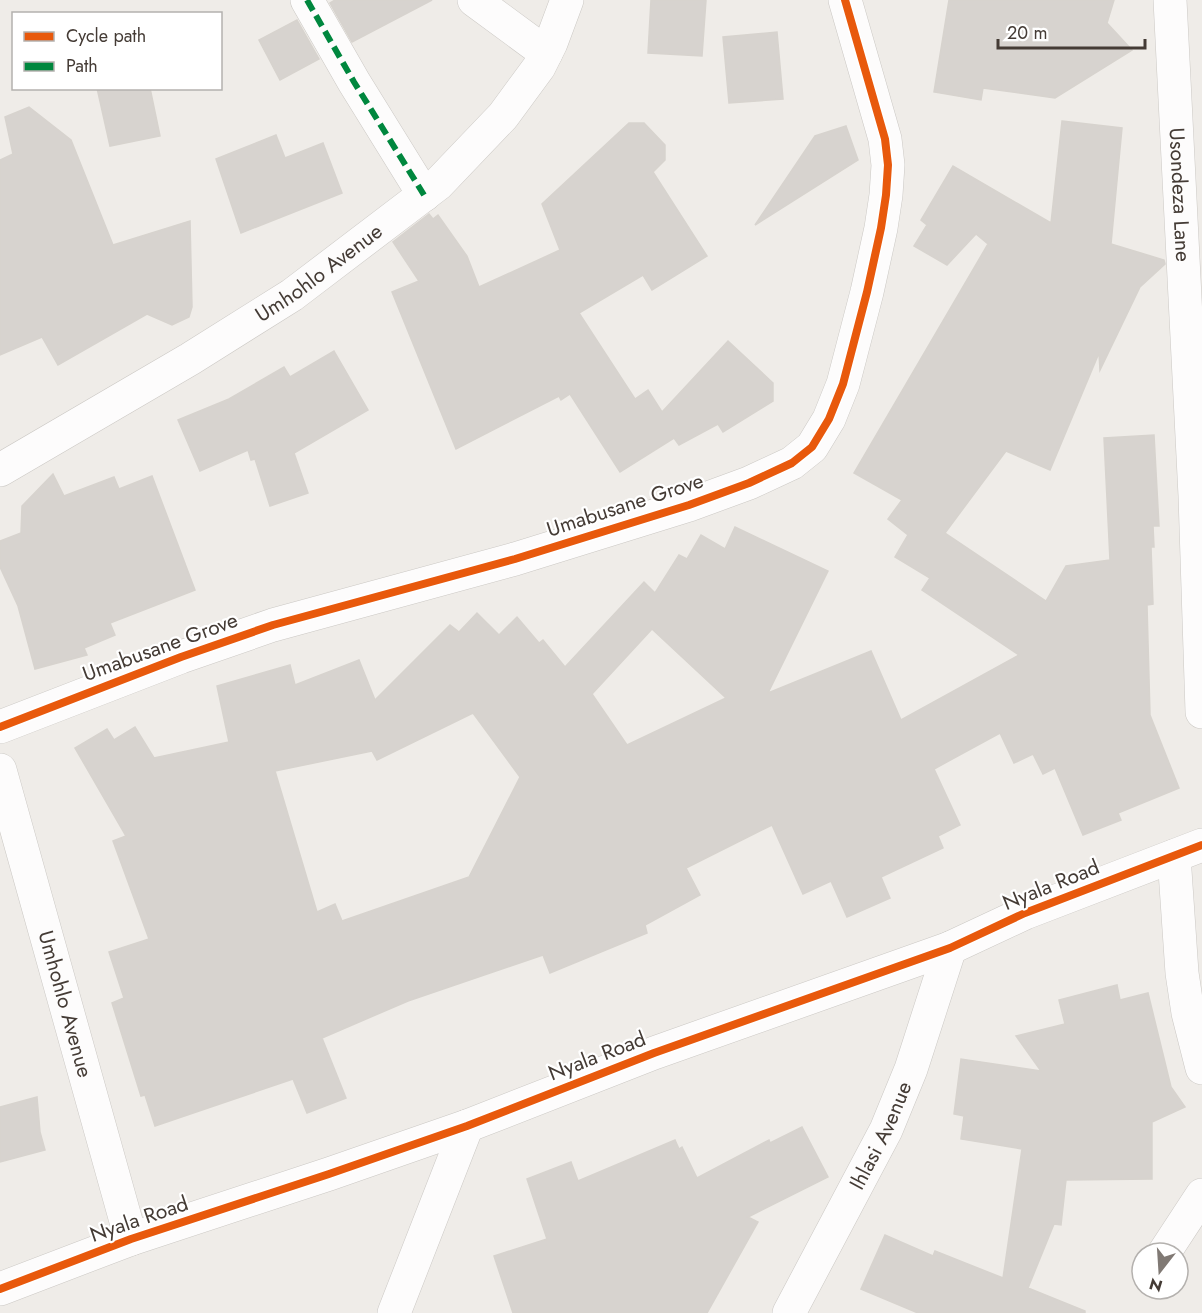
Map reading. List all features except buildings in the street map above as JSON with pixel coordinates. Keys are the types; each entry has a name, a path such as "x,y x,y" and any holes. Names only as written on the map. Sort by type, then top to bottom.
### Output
{"street":[{"path":"307,0 354,82 424,195"},
{"path":"474,0 546,52"},
{"name":"Umhohlo Avenue","path":"0,470 150,383 292,295 438,184 503,116 539,67 567,0"},
{"name":"Umabusane Grove","path":"0,727 181,657 273,625 515,559 689,505 760,478 792,463 812,447 829,420 843,384 867,292 886,195 888,165 885,139 845,0"},
{"name":"Usondeza Lane","path":"1170,0 1195,496 1202,712"},
{"name":"Umhohlo Avenue","path":"0,770 131,1239"},
{"path":"1188,850 1182,973 1188,1013 1202,1068"},
{"name":"Nyala Road","path":"0,1289 131,1239 467,1126 654,1053 950,948 1024,913 1188,850"},
{"name":"Ihlasi Avenue","path":"789,1313 886,1130 911,1069 950,948"},
{"path":"394,1313 467,1126"},
{"path":"1172,1241 1202,1195"}],"marked path":[{"path":"307,0 354,82 424,195"}],"cycle path":[{"path":"0,727 181,657 273,625 515,559 689,505 749,483 792,463 812,447 829,419 843,384 867,292 886,195 888,165 885,139 845,0"},
{"path":"0,1289 131,1239 467,1126 654,1053 950,948 1025,913 1202,845"}]}
